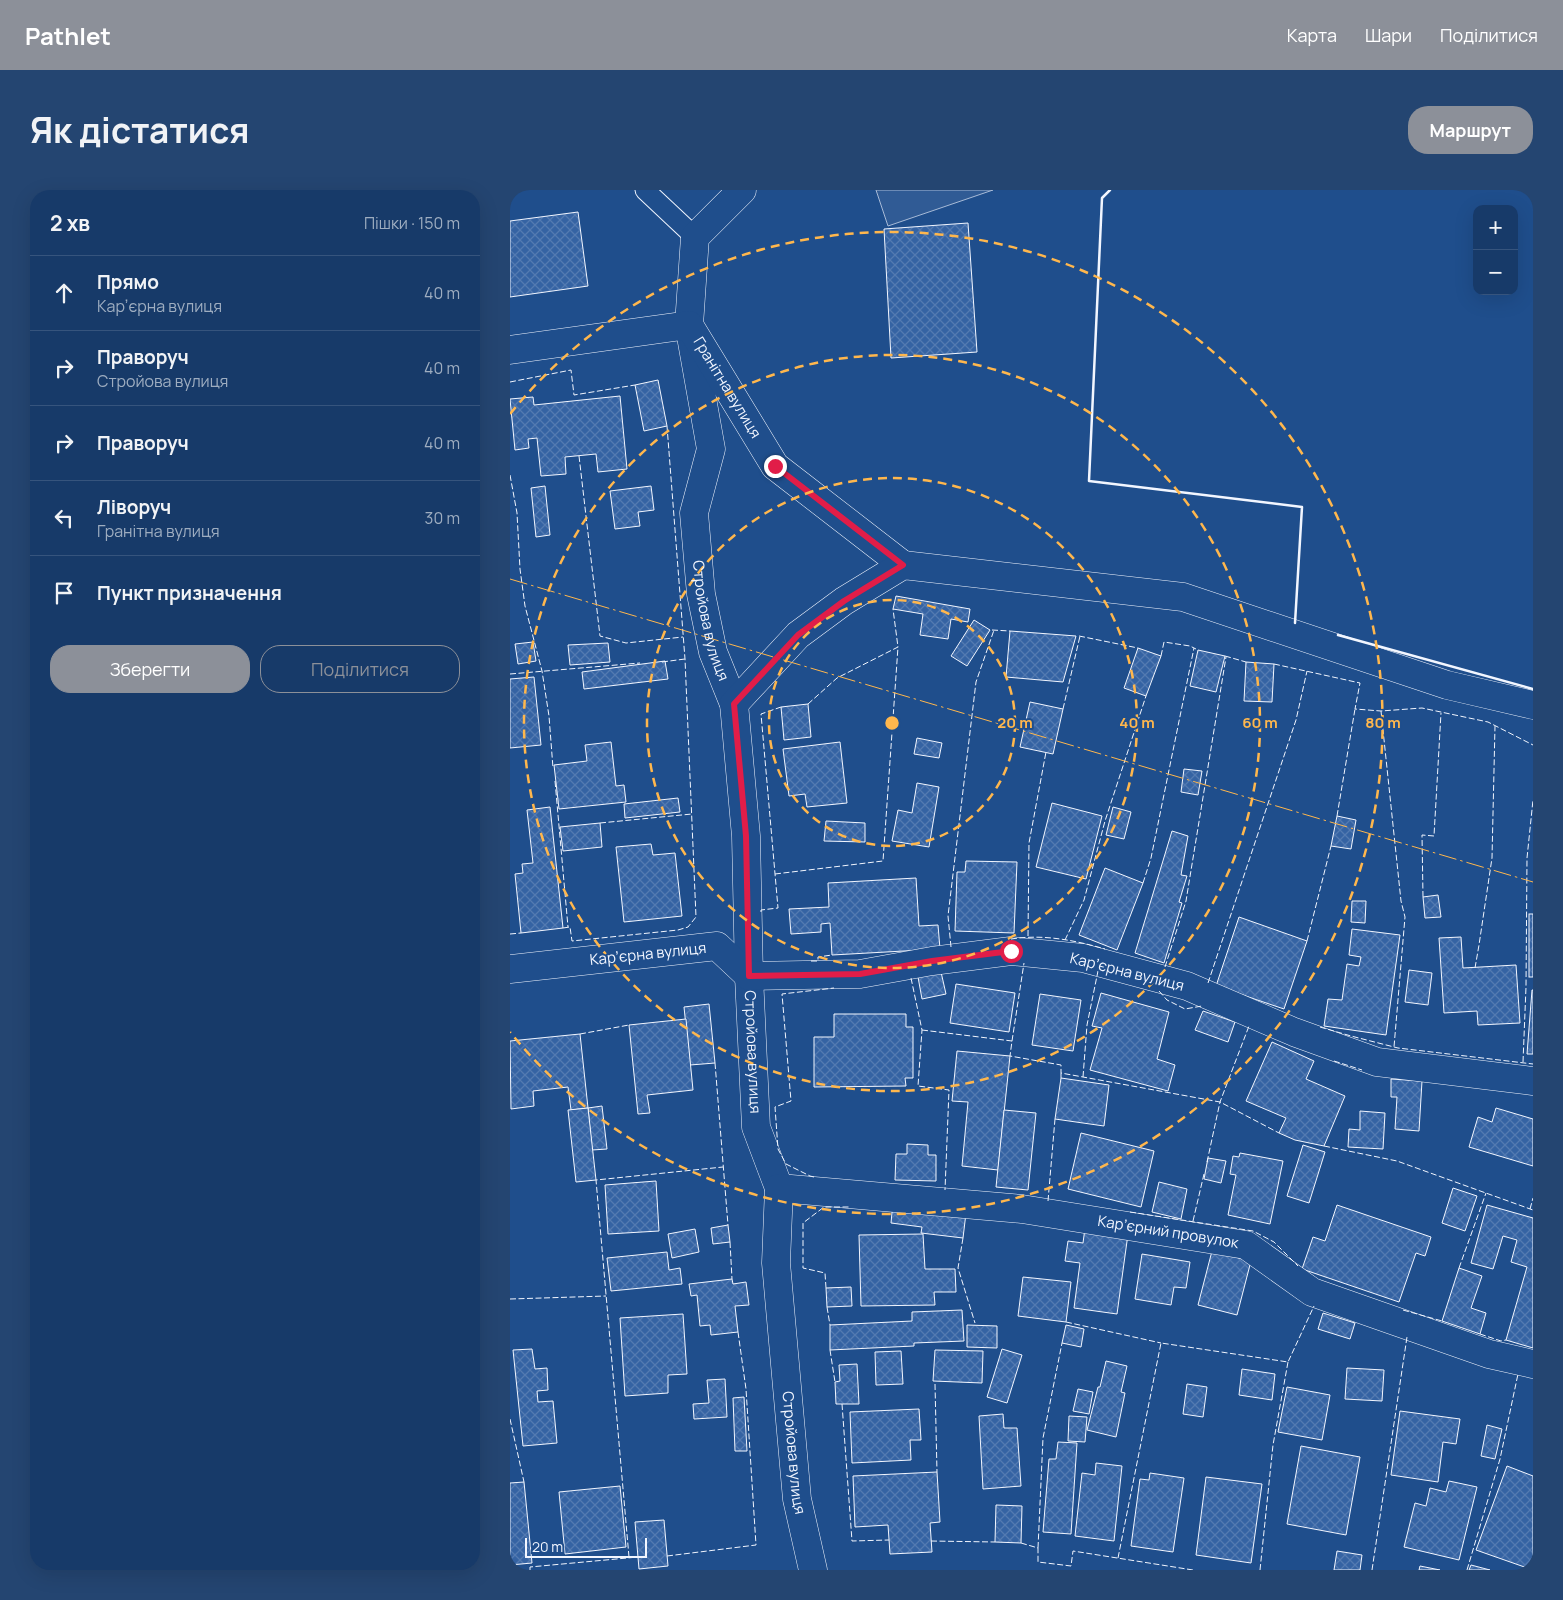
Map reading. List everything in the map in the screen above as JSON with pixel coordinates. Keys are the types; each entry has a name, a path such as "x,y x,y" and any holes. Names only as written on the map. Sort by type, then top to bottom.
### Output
{"street":[{"path":"695,238 742,190"},
{"name":"Стройова вулиця","path":"695,238 689,325 711,449 694,513 701,594 713,652 734,704 746,836 749,976 756,1127 779,1188 776,1263 797,1499 813,1570"},
{"name":"Гранітна вулиця","path":"510,350 689,325 775,466 903,565"},
{"path":"734,704 798,635 844,601 903,565 1183,597 1447,685 1533,705"},
{"name":"Карʼєрна вулиця","path":"510,969 717,946 749,976 860,974 932,961 1011,951 1083,958 1187,986 1294,1032 1377,1062 1533,1081"},
{"name":"Карʼєрний провулок","path":"779,1188 1022,1209 1246,1244 1312,1292 1490,1354 1533,1364"}],"lane":[{"path":"645,190 695,238"}],"shaded area":[{"path":"876,190 993,190 888,226"}],"building":[{"path":"578,212 588,286 510,297 510,221"},
{"path":"968,223 977,352 891,358 884,229"},
{"path":"658,380 667,426 644,431 635,385"},
{"path":"620,396 627,469 598,472 596,454 565,457 566,474 541,476 537,438 528,439 529,448 515,450 510,399 533,397 534,405"},
{"path":"545,486 550,535 536,537 531,488"},
{"path":"651,486 654,510 638,512 640,526 615,529 610,491"},
{"path":"896,596 970,609 968,622 951,619 948,639 920,635 923,614 893,609"},
{"path":"974,620 990,630 967,666 951,656"},
{"path":"1010,631 1076,636 1063,682 1006,677"},
{"path":"533,642 536,661 518,664 515,644"},
{"path":"608,643 610,662 570,665 568,645"},
{"path":"1138,648 1161,656 1146,696 1124,688"},
{"path":"1198,650 1225,656 1216,692 1190,686"},
{"path":"665,661 668,679 584,689 582,672"},
{"path":"1246,662 1274,664 1272,702 1244,701"},
{"path":"534,677 541,745 510,748 510,679"},
{"path":"1030,702 1063,709 1053,754 1020,747"},
{"path":"808,704 811,737 784,740 781,707"},
{"path":"917,738 942,743 939,758 914,754"},
{"path":"611,742 616,786 624,785 626,802 559,809 554,765 587,761 585,745"},
{"path":"840,742 847,803 807,807 805,794 789,796 783,749"},
{"path":"1184,769 1202,771 1198,795 1181,792"},
{"path":"917,783 939,787 929,847 892,841 898,810 912,813"},
{"path":"678,798 680,812 625,818 624,804"},
{"path":"1052,803 1102,816 1086,879 1036,867"},
{"path":"550,807 563,928 521,933 515,874 523,873 522,864 533,863 527,810"},
{"path":"1113,807 1131,812 1124,839 1106,835"},
{"path":"1337,816 1356,820 1351,849 1331,846"},
{"path":"826,821 865,823 865,842 824,841"},
{"path":"600,823 602,847 563,851 560,827"},
{"path":"1172,831 1188,836 1181,875 1187,876 1179,902 1182,903 1164,963 1135,953"},
{"path":"651,844 653,855 675,853 682,916 624,922 616,847"},
{"path":"966,861 1017,862 1014,933 955,931 957,872 965,872"},
{"path":"1105,868 1143,883 1117,950 1079,935"},
{"path":"916,878 919,926 938,925 940,949 832,955 830,923 821,924 821,932 791,934 789,909 829,907 828,883"},
{"path":"1438,895 1441,917 1425,918 1423,897"},
{"path":"1352,901 1366,901 1365,923 1351,922"},
{"path":"1529,914 1533,914 1533,977 1529,977"},
{"path":"1239,917 1307,941 1284,1009 1216,986"},
{"path":"1352,929 1400,935 1386,1035 1324,1026 1328,999 1342,1000 1347,964 1359,966 1361,957 1349,955"},
{"path":"1461,937 1463,968 1516,965 1520,1023 1478,1025 1477,1011 1444,1013 1439,938"},
{"path":"1409,970 1432,973 1428,1005 1405,1002"},
{"path":"941,972 946,994 922,999 918,977"},
{"path":"956,984 1015,993 1009,1032 950,1023"},
{"path":"1532,990 1533,1054 1527,1054"},
{"path":"1101,993 1169,1012 1157,1059 1175,1065 1168,1091 1090,1070 1102,1028 1092,1026"},
{"path":"1040,994 1081,1000 1073,1051 1032,1045"},
{"path":"709,1004 715,1063 690,1065 684,1007"},
{"path":"1203,1011 1235,1022 1228,1042 1195,1030"},
{"path":"834,1014 906,1014 906,1027 913,1027 913,1078 905,1078 906,1086 814,1087 814,1037 834,1037"},
{"path":"686,1019 693,1090 647,1095 650,1113 638,1114 629,1025"},
{"path":"580,1034 588,1108 571,1110 568,1087 533,1091 534,1106 511,1109 510,1041"},
{"path":"1272,1042 1314,1061 1306,1079 1345,1096 1324,1146 1295,1140 1279,1133 1286,1118 1246,1101"},
{"path":"957,1051 1010,1056 998,1170 962,1166 968,1102 952,1101"},
{"path":"1061,1078 1109,1085 1104,1126 1055,1119"},
{"path":"1391,1079 1422,1081 1419,1131 1395,1129 1397,1097 1391,1097"},
{"path":"602,1106 607,1149 592,1150 588,1108"},
{"path":"588,1108 596,1180 576,1182 568,1110"},
{"path":"1496,1108 1533,1119 1533,1166 1469,1147 1478,1117 1492,1122"},
{"path":"1004,1110 1036,1113 1028,1190 996,1187"},
{"path":"1360,1111 1385,1113 1383,1149 1348,1147 1349,1129 1360,1130"},
{"path":"1081,1133 1154,1151 1141,1207 1068,1189"},
{"path":"907,1144 928,1145 928,1155 936,1155 936,1181 895,1180 896,1154 907,1154"},
{"path":"1303,1145 1325,1152 1309,1203 1287,1196"},
{"path":"1240,1153 1283,1161 1270,1224 1228,1215 1236,1175 1230,1174 1233,1156 1239,1157"},
{"path":"1208,1158 1226,1161 1221,1183 1204,1179"},
{"path":"656,1181 659,1231 608,1234 605,1185"},
{"path":"1159,1182 1187,1189 1181,1219 1152,1212"},
{"path":"1453,1188 1477,1196 1465,1231 1442,1223"},
{"path":"893,1202 966,1213 963,1238 921,1233 922,1227 891,1223"},
{"path":"1337,1205 1431,1237 1425,1256 1416,1253 1399,1302 1302,1269 1313,1237 1325,1241"},
{"path":"1487,1205 1533,1218 1533,1348 1506,1340 1527,1267 1511,1262 1517,1240 1503,1236 1493,1269 1471,1263"},
{"path":"728,1225 730,1242 713,1244 711,1228"},
{"path":"1085,1228 1128,1234 1117,1314 1074,1308 1080,1263 1065,1261 1068,1241 1083,1243"},
{"path":"695,1229 699,1252 672,1258 668,1234"},
{"path":"923,1234 925,1269 955,1269 956,1292 934,1292 935,1305 861,1306 859,1235"},
{"path":"1212,1251 1251,1261 1237,1315 1198,1305"},
{"path":"667,1252 669,1270 680,1268 682,1284 611,1291 607,1258"},
{"path":"1142,1254 1190,1262 1186,1288 1174,1287 1171,1305 1135,1299"},
{"path":"1459,1268 1482,1276 1471,1308 1486,1313 1480,1334 1442,1321"},
{"path":"1023,1277 1071,1282 1066,1322 1018,1316"},
{"path":"732,1279 733,1284 746,1282 749,1305 735,1306 738,1332 711,1335 710,1325 700,1326 697,1295 691,1296 689,1284"},
{"path":"851,1287 852,1306 827,1307 826,1288"},
{"path":"962,1310 964,1341 914,1343 914,1346 830,1350 830,1325 912,1321 912,1312"},
{"path":"1323,1313 1355,1323 1350,1339 1318,1329"},
{"path":"683,1314 687,1374 668,1375 668,1393 625,1396 620,1318"},
{"path":"967,1325 997,1326 997,1348 967,1347"},
{"path":"1066,1325 1084,1329 1081,1347 1062,1343"},
{"path":"532,1349 535,1369 547,1368 548,1390 537,1391 538,1402 553,1401 557,1443 523,1446 513,1350"},
{"path":"1002,1349 1022,1355 1007,1403 987,1397"},
{"path":"935,1350 983,1351 982,1383 933,1381"},
{"path":"901,1351 903,1384 876,1385 875,1352"},
{"path":"1106,1361 1127,1366 1121,1392 1125,1393 1116,1437 1087,1430"},
{"path":"857,1364 859,1404 836,1404 835,1382 840,1381 839,1365"},
{"path":"1347,1368 1384,1370 1382,1401 1345,1399"},
{"path":"1242,1369 1275,1374 1272,1400 1239,1395"},
{"path":"725,1379 727,1417 694,1419 693,1404 709,1403 707,1380"},
{"path":"1187,1384 1207,1387 1203,1417 1183,1414"},
{"path":"1287,1387 1330,1395 1322,1440 1278,1432"},
{"path":"1078,1389 1093,1392 1089,1414 1073,1411"},
{"path":"744,1397 747,1451 735,1451 733,1398"},
{"path":"919,1409 921,1440 910,1440 911,1460 852,1463 850,1412"},
{"path":"1400,1411 1460,1419 1456,1444 1443,1442 1438,1482 1391,1475"},
{"path":"1003,1414 1004,1428 1017,1428 1021,1486 983,1489 979,1416"},
{"path":"1069,1416 1087,1417 1085,1442 1068,1441"},
{"path":"1487,1425 1502,1429 1495,1459 1481,1456"},
{"path":"1058,1442 1077,1443 1071,1534 1043,1532 1049,1459 1056,1459"},
{"path":"1301,1446 1360,1457 1346,1535 1287,1524"},
{"path":"1096,1463 1122,1466 1114,1541 1075,1536 1082,1473 1095,1475"},
{"path":"1507,1466 1533,1476 1533,1570 1476,1550"},
{"path":"937,1472 940,1522 930,1523 932,1552 890,1554 888,1525 855,1527 853,1476"},
{"path":"1150,1473 1184,1478 1173,1552 1131,1546 1140,1479 1149,1480"},
{"path":"1206,1477 1262,1484 1251,1563 1196,1555"},
{"path":"1449,1481 1477,1487 1459,1560 1404,1547 1415,1503 1426,1506 1430,1488 1446,1492"},
{"path":"524,1482 532,1563 510,1565 510,1483"},
{"path":"620,1486 626,1547 565,1554 559,1492"},
{"path":"996,1505 1022,1506 1021,1543 995,1542"},
{"path":"664,1520 668,1566 639,1569 635,1522"},
{"path":"1337,1551 1362,1555 1360,1570 1334,1570"},
{"path":"1471,1565 1490,1570 1469,1570"},
{"path":"1420,1566 1440,1570 1419,1570"}],"fence":[{"path":"510,382 571,370 574,395 635,385"},
{"path":"563,928 570,927 572,941 678,930 688,927 696,917 685,659 667,426"},
{"path":"579,456 600,636 626,643 683,637"},
{"path":"510,475 517,513 520,569 525,606 542,671 549,716 553,768"},
{"path":"808,704 837,678 898,647 893,609"},
{"path":"992,630 1010,631"},
{"path":"951,947 948,916 976,682 994,630"},
{"path":"1079,636 1138,648"},
{"path":"1063,709 1080,636"},
{"path":"1161,656 1164,642 1190,646 1196,649"},
{"path":"775,874 883,861 898,647"},
{"path":"1143,883 1151,858 1194,648"},
{"path":"1225,656 1246,662"},
{"path":"1165,967 1186,901 1226,657"},
{"path":"662,662 685,659"},
{"path":"510,674 640,663"},
{"path":"1274,664 1360,683 1355,709 1381,711 1422,708 1488,722 1533,745"},
{"path":"1208,983 1296,720 1307,671"},
{"path":"1065,940 1084,900 1105,821 1146,696"},
{"path":"761,912 761,910 778,908 761,714 781,707"},
{"path":"1337,816 1355,709"},
{"path":"1381,711 1401,901 1405,917 1394,1047"},
{"path":"1423,897 1422,835 1434,836 1441,713"},
{"path":"1475,968 1492,858 1495,726"},
{"path":"1028,936 1029,843 1046,752"},
{"path":"555,781 568,927"},
{"path":"1523,1062 1526,987 1527,858 1533,800"},
{"path":"600,823 692,814"},
{"path":"1307,941 1331,846"},
{"path":"510,934 521,933"},
{"path":"1011,939 1035,937 1058,939 1105,949"},
{"path":"811,961 818,961 818,957 832,955"},
{"path":"1012,1041 1024,963"},
{"path":"1083,1077 1087,1025 1098,971"},
{"path":"911,978 922,1030 918,1086 949,1090 945,1190"},
{"path":"814,1177 786,1164 778,1149 775,1107 791,1101 782,994 834,988"},
{"path":"1159,991 1167,1000 1185,1009 1202,1006"},
{"path":"580,1034 629,1025"},
{"path":"1207,1162 1220,1102 1249,1026"},
{"path":"1320,1027 1398,1048 1533,1064"},
{"path":"922,1030 1012,1041 1010,1056 1061,1065 1061,1073"},
{"path":"1334,1061 1362,1070"},
{"path":"715,1063 728,1225"},
{"path":"1061,1078 1061,1073 1220,1102 1279,1133"},
{"path":"1048,1201 1055,1119"},
{"path":"1324,1146 1397,1161 1533,1210"},
{"path":"629,1557 596,1180 723,1167"},
{"path":"1193,1221 1204,1174"},
{"path":"1459,1268 1486,1193"},
{"path":"1530,1209 1533,1198"},
{"path":"826,1288 825,1273 803,1268 803,1223 824,1207 851,1207"},
{"path":"1130,1212 1253,1231 1274,1242 1298,1266"},
{"path":"963,1238 958,1268 975,1323"},
{"path":"730,1242 732,1279"},
{"path":"510,1299 606,1296"},
{"path":"1118,1558 1161,1343 1288,1362 1314,1306"},
{"path":"827,1307 830,1325"},
{"path":"1403,1310 1442,1321"},
{"path":"1066,1322 1161,1343"},
{"path":"667,1556 756,1545 746,1389 738,1332"},
{"path":"1480,1334 1501,1341 1506,1340"},
{"path":"1372,1570 1407,1337"},
{"path":"1038,1548 1043,1438 1062,1343"},
{"path":"830,1350 835,1382"},
{"path":"1260,1570 1273,1445 1288,1362"},
{"path":"1467,1570 1500,1459 1518,1374"},
{"path":"935,1384 937,1472"},
{"path":"842,1404 852,1541 889,1540"},
{"path":"510,1419 524,1482"},
{"path":"931,1541 995,1542"},
{"path":"1021,1543 1038,1548 1038,1562 1071,1566 1073,1551 1193,1570"},
{"path":"530,1570 530,1567 638,1557"}],"wall":[{"path":"1110,190 1102,198 1089,481 1302,507 1295,623"},
{"path":"1338,635 1533,689"}],"power":[{"path":"510,579 1533,882"}],"route":[{"path":"775,466 903,565 844,601 798,635 734,704 746,836 749,976 860,974 932,961 1011,951"}]}
